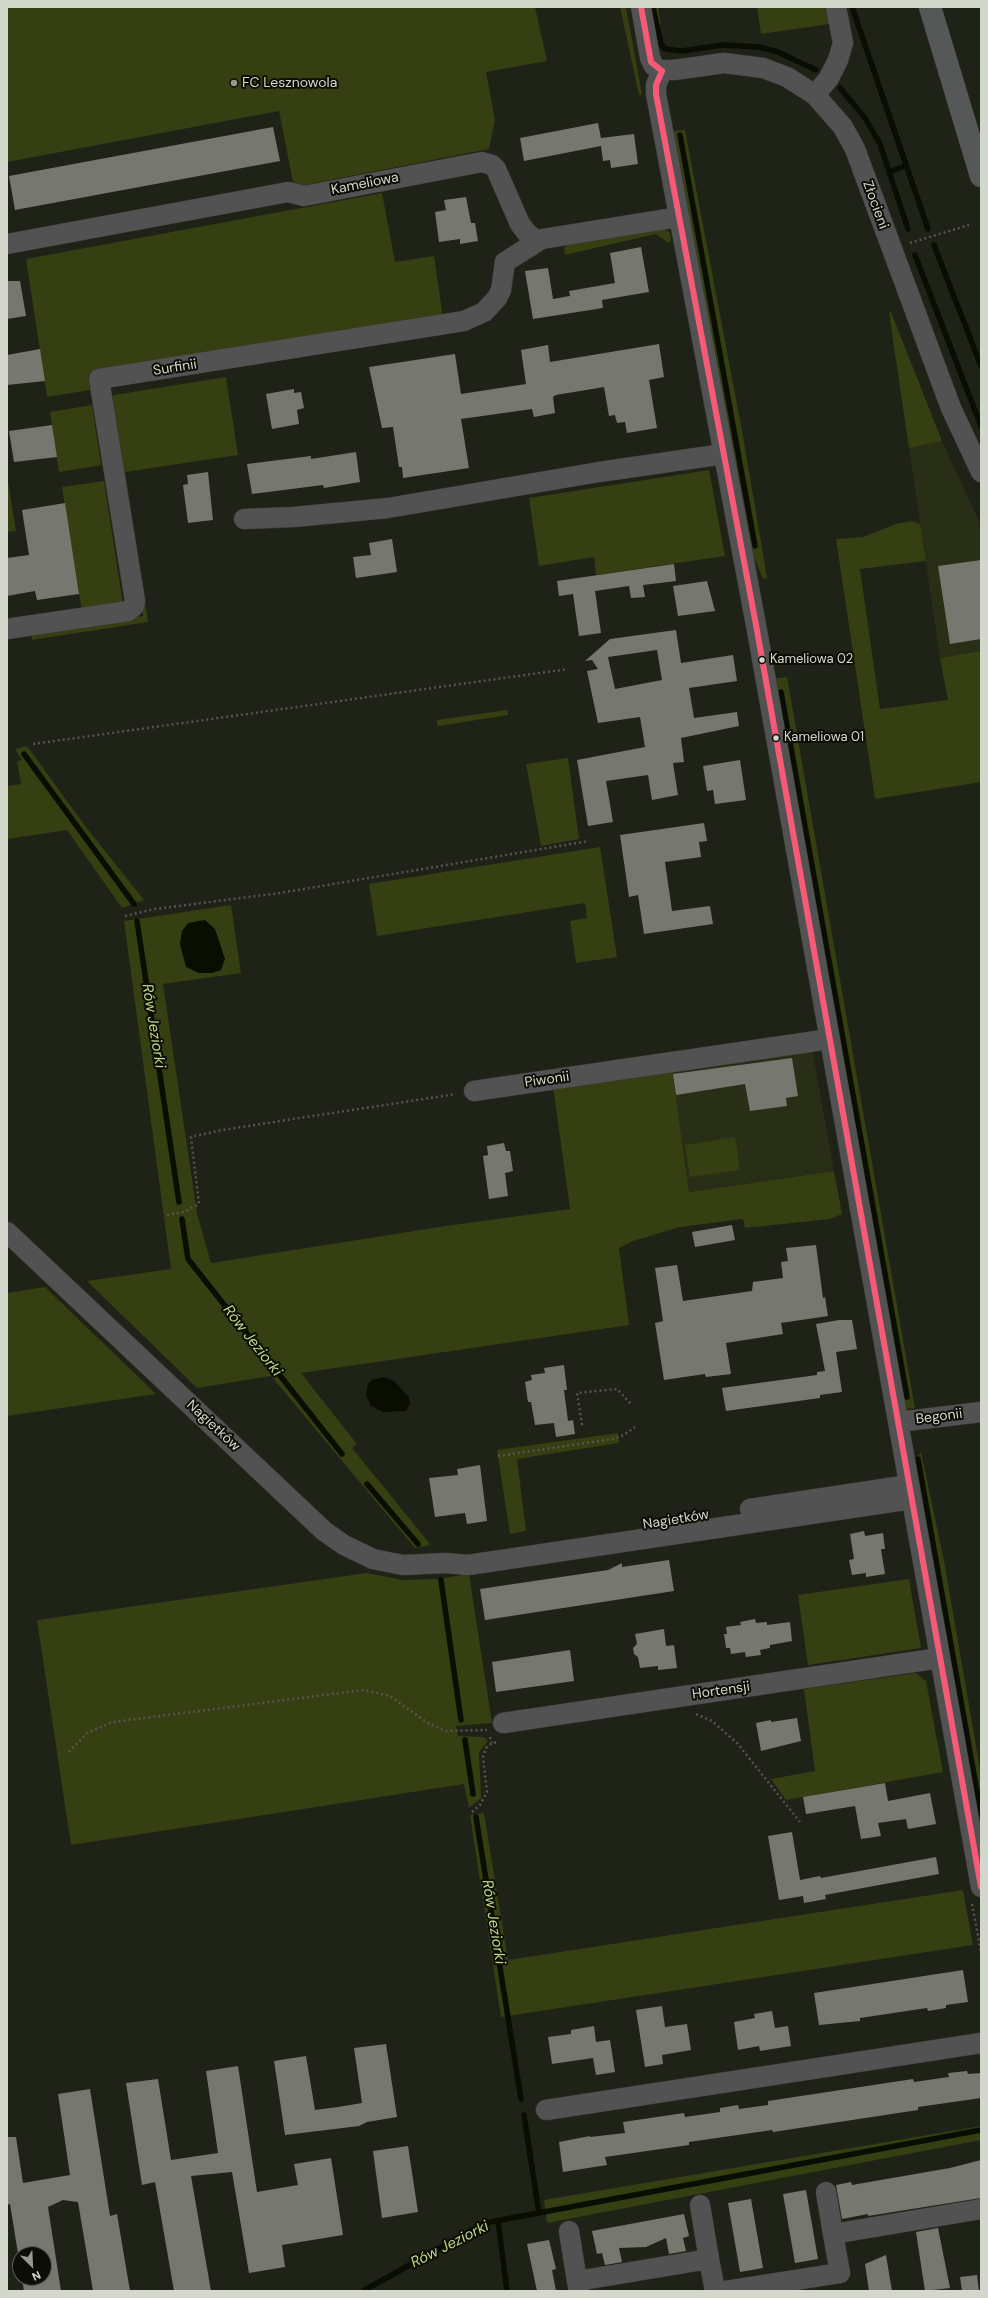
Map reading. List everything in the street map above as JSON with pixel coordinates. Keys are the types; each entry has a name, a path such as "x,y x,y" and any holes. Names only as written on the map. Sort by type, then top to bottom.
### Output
{"highway":[{"path":"930,7 981,176"}],"street":[{"path":"641,7 650,58 654,66 662,70 656,85 656,94 724,454 981,1887"},
{"path":"815,95 829,78 838,60 843,43 836,7"},
{"name":"Złocieni","path":"662,70 718,64 751,66 787,77 815,95 833,113 849,137 951,408 981,472"},
{"name":"Kameliowa","path":"7,244 288,192 304,196 482,162 492,165 496,169 520,224 533,238 540,240"},
{"path":"540,240 679,217"},
{"name":"Surfinii","path":"7,630 128,611 134,606 99,379 464,322 484,312 497,298 501,290 505,262 540,240"},
{"path":"244,519 294,518 388,508 599,472 724,454"},
{"name":"Piwonii","path":"474,1091 830,1040"},
{"name":"Nagietków","path":"7,1232 324,1531 344,1545 373,1559 404,1565 446,1563 468,1565 910,1492"},
{"name":"Begonii","path":"898,1422 981,1412"},
{"name":"Hortensji","path":"505,1732 940,1658"},
{"path":"546,2110 981,2043"},
{"path":"725,2291 840,2273 826,2192"},
{"path":"700,2205 715,2291"},
{"path":"834,2234 981,2209"},
{"path":"569,2231 578,2286 709,2259"}],"path":[{"path":"890,246 907,244 969,225"},
{"path":"33,744 568,669"},
{"path":"125,916 155,909 280,893 589,841"},
{"path":"167,1215 184,1212 199,1204 191,1137 222,1130 474,1091"},
{"path":"582,1425 577,1393 617,1389 632,1405"},
{"path":"498,1456 613,1440 624,1435 635,1427"},
{"path":"69,1752 87,1733 113,1722 364,1690 390,1696 428,1723 445,1731 487,1730 492,1743"},
{"path":"688,1715 696,1714 712,1721 737,1743 800,1822"},
{"path":"472,1812 480,1805 487,1792 482,1757 486,1748 505,1732"}],"shaded area":[{"path":"942,441 981,526 981,651 940,658 909,448"},
{"path":"205,920 215,929 225,959 221,970 212,973 199,973 186,967 180,944 182,931 188,923"},
{"path":"812,1049 834,1171 689,1192 672,1069"},
{"path":"384,1377 394,1381 409,1397 410,1404 406,1411 383,1412 371,1406 366,1395 368,1384 372,1380"}],"green space":[{"path":"7,7 535,7 547,61 486,72 495,120 489,149 294,187 279,111 7,162"},
{"path":"620,7 626,7 642,94 639,95"},
{"path":"650,7 658,7 661,25 653,26"},
{"path":"757,7 825,7 829,24 761,34"},
{"path":"685,130 743,436 767,578 763,579 753,555 673,131"},
{"path":"382,193 395,262 434,256 442,311 440,320 88,375 90,390 47,397 26,259"},
{"path":"663,228 670,233 671,242 667,242 656,234 565,255 564,248 568,242"},
{"path":"891,312 942,441 909,448 889,313"},
{"path":"226,377 238,455 125,472 148,622 32,640 31,633 143,616 111,398 114,395"},
{"path":"92,405 101,465 59,472 50,412"},
{"path":"709,470 725,556 596,575 594,557 539,566 529,498"},
{"path":"7,475 16,531 7,532"},
{"path":"104,481 123,604 82,612 62,487"},
{"path":"912,521 920,524 926,561 860,569 880,709 948,700 940,658 981,651 981,782 875,799 836,539 863,537 896,524"},
{"path":"787,677 915,1408 905,1409 776,678"},
{"path":"507,710 508,715 439,726 437,724 437,720"},
{"path":"27,746 86,827 144,900 122,908 67,830 7,839 7,786 21,784 17,761 22,760 15,749"},
{"path":"568,758 579,839 541,846 526,764"},
{"path":"600,847 617,957 576,963 570,921 587,918 585,903 377,936 369,884"},
{"path":"231,905 241,973 163,984 197,1213 211,1263 446,1226 570,1209 553,1086 672,1069 689,1192 834,1171 842,1214 830,1219 745,1228 743,1219 680,1227 633,1241 619,1248 629,1325 301,1373 357,1444 352,1448 431,1545 415,1548 271,1376 197,1388 87,1281 171,1269 124,921"},
{"path":"735,1137 740,1170 690,1177 685,1145"},
{"path":"45,1287 156,1394 7,1416 7,1293"},
{"path":"618,1433 619,1443 517,1459 526,1531 510,1534 497,1450"},
{"path":"921,1452 945,1566 981,1775 981,1822 916,1459"},
{"path":"367,1573 403,1580 437,1579 469,1574 492,1723 456,1726 458,1736 484,1737 488,1741 479,1752 481,1798 469,1808 464,1784 71,1845 37,1620"},
{"path":"909,1579 921,1648 808,1665 798,1595"},
{"path":"916,1673 926,1681 943,1772 786,1800 771,1779 815,1771 804,1689"},
{"path":"484,1813 508,1960 963,1890 973,1945 501,2017 470,1815"},
{"path":"981,2126 981,2140 547,2223 544,2200"}],"building":[{"path":"598,123 601,138 634,134 638,164 611,168 610,160 603,161 601,146 524,161 520,138"},
{"path":"273,127 280,161 15,210 9,176"},
{"path":"466,197 471,223 475,223 478,241 460,244 460,239 439,242 435,212 446,210 444,200"},
{"path":"641,247 649,292 602,300 603,308 533,319 525,271 548,268 553,299 570,296 569,291 615,283 610,253"},
{"path":"7,281 20,281 26,316 7,319"},
{"path":"659,344 664,377 649,380 657,428 627,433 625,422 617,423 615,415 609,416 604,387 556,395 553,397 555,413 534,417 532,409 461,419 469,468 403,478 402,467 399,467 393,427 382,428 369,367 455,354 461,394 526,384 521,350 548,345 550,362"},
{"path":"40,349 45,381 7,385 7,355"},
{"path":"294,389 294,393 301,392 304,408 297,410 299,424 272,429 266,394"},
{"path":"52,425 57,457 14,462 9,431"},
{"path":"356,452 360,482 324,488 323,485 252,494 247,464 311,456 311,459"},
{"path":"208,472 213,520 188,523 183,485 188,484 187,475"},
{"path":"65,503 79,594 37,600 35,591 7,596 7,558 29,555 22,510"},
{"path":"392,539 397,572 356,578 353,557 371,555 369,543"},
{"path":"981,560 981,639 950,644 938,566"},
{"path":"674,564 676,581 643,585 645,597 631,598 629,586 595,591 601,633 579,636 573,594 559,596 557,581"},
{"path":"707,581 715,611 678,616 673,586"},
{"path":"676,630 681,663 733,655 737,681 689,688 694,718 737,712 739,726 681,738 684,762 673,763 678,795 652,800 648,775 606,781 613,822 588,826 577,760 645,747 640,717 598,723 587,671 598,669 592,660 585,661 610,639","holes":["657,650 662,680 615,689 608,657"]},
{"path":"740,760 746,800 715,804 713,790 707,791 703,766"},
{"path":"704,823 707,841 699,842 701,857 665,862 672,911 710,906 713,924 644,934 638,895 629,897 620,835"},
{"path":"792,1058 798,1096 786,1098 787,1106 750,1111 745,1084 676,1095 673,1074"},
{"path":"504,1143 506,1151 510,1151 513,1171 505,1173 508,1196 489,1199 483,1156 488,1155 487,1146"},
{"path":"732,1225 735,1240 695,1247 692,1232"},
{"path":"816,1245 823,1298 825,1297 828,1316 781,1323 783,1334 726,1343 731,1374 706,1377 705,1374 664,1380 655,1323 663,1321 655,1268 677,1265 683,1301 752,1291 753,1282 783,1278 781,1262 788,1261 786,1248"},
{"path":"839,1320 852,1320 857,1349 836,1352 842,1392 820,1395 820,1398 726,1411 722,1388 817,1375 817,1372 825,1371 816,1324"},
{"path":"564,1365 567,1390 564,1390 568,1421 573,1420 575,1434 556,1437 554,1423 535,1425 531,1402 528,1402 525,1382 532,1380 531,1375 545,1373 544,1368"},
{"path":"480,1465 487,1521 467,1524 465,1513 435,1517 429,1478 458,1475 457,1469"},
{"path":"864,1531 865,1536 883,1533 885,1549 881,1549 885,1574 866,1577 866,1573 852,1575 849,1560 854,1559 850,1534"},
{"path":"669,1560 674,1591 485,1620 480,1589 608,1570 622,1563 622,1567"},
{"path":"755,1619 756,1623 767,1622 767,1625 790,1622 792,1641 770,1645 770,1648 760,1650 761,1655 746,1657 745,1652 731,1654 730,1648 726,1648 724,1634 727,1634 726,1627 741,1625 740,1622"},
{"path":"664,1629 666,1646 674,1645 677,1668 658,1670 658,1666 640,1668 638,1657 634,1654 633,1648 637,1644 635,1634"},
{"path":"570,1650 574,1681 496,1692 492,1662"},
{"path":"797,1718 801,1741 761,1751 756,1723"},
{"path":"885,1783 888,1801 930,1793 936,1824 908,1829 906,1819 878,1823 881,1836 861,1839 855,1806 806,1814 803,1797"},
{"path":"792,1832 800,1880 820,1876 821,1878 936,1857 939,1874 825,1895 826,1899 804,1903 803,1896 779,1900 768,1836"},
{"path":"963,1970 968,2002 946,2005 946,2008 928,2011 927,2008 860,2018 860,2021 819,2025 814,1993"},
{"path":"662,2006 665,2027 687,2024 691,2050 662,2055 663,2064 645,2067 636,2010"},
{"path":"772,2011 775,2028 788,2026 791,2046 760,2051 759,2046 738,2050 734,2022 755,2018 754,2014"},
{"path":"594,2026 596,2042 610,2040 615,2072 596,2075 593,2058 552,2064 548,2037 571,2034 571,2030"},
{"path":"386,2044 397,2117 367,2122 359,2126 285,2135 274,2061 306,2056 315,2110 338,2107 362,2103 354,2048"},
{"path":"238,2066 257,2192 298,2185 294,2164 331,2158 343,2235 282,2245 285,2267 249,2273 232,2172 191,2176 211,2291 174,2291 155,2182 142,2185 126,2083 158,2079 171,2160 218,2153 206,2071"},
{"path":"967,2071 968,2074 981,2073 981,2098 918,2107 918,2110 773,2132 772,2130 689,2142 689,2145 605,2157 607,2165 563,2172 559,2142 590,2136 625,2133 623,2122 684,2113 685,2117 720,2112 720,2108 738,2105 739,2109 768,2105 768,2101 913,2079 914,2082 949,2077 948,2073"},
{"path":"90,2089 110,2216 117,2214 130,2291 93,2291 78,2202 63,2200 48,2207 61,2291 24,2291 23,2286 52,2286 52,2246 17,2246 10,2204 7,2205 7,2137 16,2137 23,2183 70,2175 58,2094"},
{"path":"408,2146 418,2212 382,2218 373,2151"},
{"path":"981,2160 981,2198 842,2219 836,2185 851,2182 852,2185 950,2168"},
{"path":"806,2190 818,2259 795,2263 783,2194"},
{"path":"751,2199 763,2268 740,2272 728,2203"},
{"path":"684,2214 689,2236 683,2238 686,2251 669,2254 666,2238 646,2247 619,2248 622,2262 605,2265 602,2253 597,2254 592,2231"},
{"path":"938,2228 950,2288 925,2291 916,2232"},
{"path":"549,2240 556,2269 552,2270 556,2291 537,2291 527,2244"},
{"path":"886,2255 892,2291 869,2291 865,2264"},
{"path":"977,2275 979,2291 962,2291 960,2277"}],"waterway":[{"path":"653,7 661,44 665,49 682,51 722,45 759,47 778,52 816,70"},
{"path":"852,7 928,229"},
{"path":"840,88 865,118 880,144 908,229"},
{"path":"680,135 755,546"},
{"path":"889,172 905,166"},
{"path":"934,245 981,366"},
{"path":"915,255 981,426"},
{"path":"781,692 907,1397"},
{"name":"Rów Jeziorki","path":"24,754 134,904"},
{"name":"Rów Jeziorki","path":"137,921 179,1202"},
{"name":"Rów Jeziorki","path":"182,1219 188,1259 342,1454"},
{"path":"918,1459 981,1814"},
{"name":"Rów Jeziorki","path":"367,1484 418,1544"},
{"name":"Rów Jeziorki","path":"441,1580 461,1720"},
{"name":"Rów Jeziorki","path":"465,1740 473,1794"},
{"name":"Rów Jeziorki","path":"476,1817 521,2099"},
{"name":"Rów Jeziorki","path":"524,2115 539,2213"},
{"path":"363,2291 485,2223 981,2130"},
{"path":"498,2221 507,2291"}],"transit line":[{"path":"641,7 651,62 662,71"},
{"path":"662,71 656,85 656,94 756,625 981,1887"}],"place":[{"name":"FC Lesznowola","path":"234,83"},
{"name":"Kameliowa 02","path":"762,660"},
{"name":"Kameliowa 01","path":"776,738"}]}
